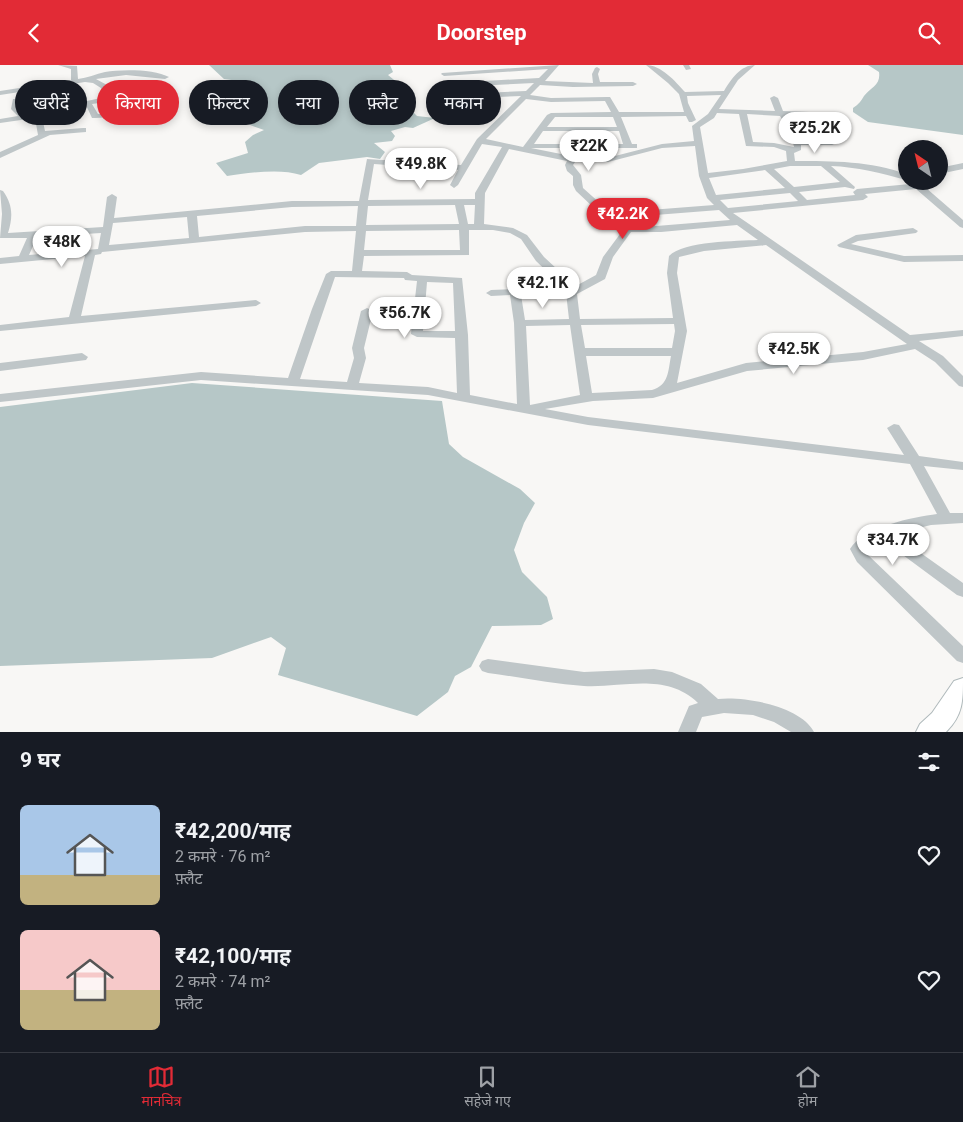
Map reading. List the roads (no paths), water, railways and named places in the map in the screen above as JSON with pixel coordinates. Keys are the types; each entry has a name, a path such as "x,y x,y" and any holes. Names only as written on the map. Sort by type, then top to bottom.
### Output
{"main road":[{"path":"929,732 941,721 963,688"}],"street":[{"path":"61,65 75,67 74,80"},
{"path":"466,65 470,72"},
{"path":"534,65 542,68"},
{"path":"649,65 671,81 683,93 684,103 691,120 698,123"},
{"path":"752,65 735,79 716,111 698,123 696,131 702,176 712,197 722,209 767,242 939,359 963,383"},
{"path":"444,74 506,67 542,68 555,66"},
{"path":"454,185 480,141 555,66"},
{"path":"87,80 136,69 164,77"},
{"path":"597,69 595,74 597,84"},
{"path":"87,80 95,81 104,87 106,96 103,100 88,103 95,116 97,116"},
{"path":"501,83 540,82 633,84"},
{"path":"0,93 15,91"},
{"path":"683,93 726,93"},
{"path":"501,96 527,95 551,100 603,98 609,101 616,114 628,145"},
{"path":"774,98 798,142 798,148 789,152 792,159 790,163"},
{"path":"716,111 832,115"},
{"path":"743,113 749,144 756,154"},
{"path":"527,147 550,117 554,115 689,114"},
{"path":"0,121 15,118"},
{"path":"41,125 42,135"},
{"path":"541,129 622,129"},
{"path":"0,155 48,133 83,131"},
{"path":"480,141 527,147 628,145 657,147 699,143"},
{"path":"798,142 832,143"},
{"path":"749,144 774,145 793,150"},
{"path":"479,227 480,193 507,145"},
{"path":"527,147 546,155 572,159 612,160 657,147"},
{"path":"572,159 569,165 570,169 577,175 579,189 628,229 739,222"},
{"path":"357,274 370,161 464,168"},
{"path":"702,176 768,168 790,163 847,164 896,173"},
{"path":"610,216 805,203 863,197 822,163"},
{"path":"948,169 963,166"},
{"path":"768,168 805,203"},
{"path":"712,197 848,185"},
{"path":"857,192 898,185"},
{"path":"923,190 963,225"},
{"path":"0,193 7,207 7,222 1,238 32,234 68,244 91,253 102,252 103,249 305,229 493,227 513,231 524,237 540,259 566,283 570,292 587,398"},
{"path":"103,249 112,197"},
{"path":"360,253 465,253 464,227 459,202"},
{"path":"0,261 23,258 68,244 108,226 192,214 292,204 479,202"},
{"path":"949,211 963,210"},
{"path":"192,214 194,240"},
{"path":"491,293 570,292 601,277 606,259 628,229"},
{"path":"913,231 856,238 842,245 904,259 963,258"},
{"path":"23,258 32,234"},
{"path":"665,390 674,380 681,331 672,273 674,257 678,253 696,250 767,242"},
{"path":"74,320 91,253"},
{"path":"293,382 317,309 331,274 407,275 409,278 422,280 458,280 464,399"},
{"path":"422,280 417,334 462,335"},
{"path":"515,293 520,323 524,410"},
{"path":"0,327 256,303"},
{"path":"352,386 360,358 358,348 367,311"},
{"path":"520,323 679,321"},
{"path":"524,410 587,398 654,394 746,367 863,356 913,342 963,333"},
{"path":"580,352 678,352"},
{"path":"0,367 82,357"},
{"path":"0,398 201,375 428,391 588,421 963,467"},
{"path":"894,428 915,461 945,516"},
{"path":"963,518 945,516 926,519 879,533 858,549 862,557 963,655"},
{"path":"879,533 893,540 963,591"},
{"path":"488,666 584,679 654,676 672,679 695,689 712,706"},
{"path":"687,732 695,711 712,706 746,706 784,716 805,732"}]}
